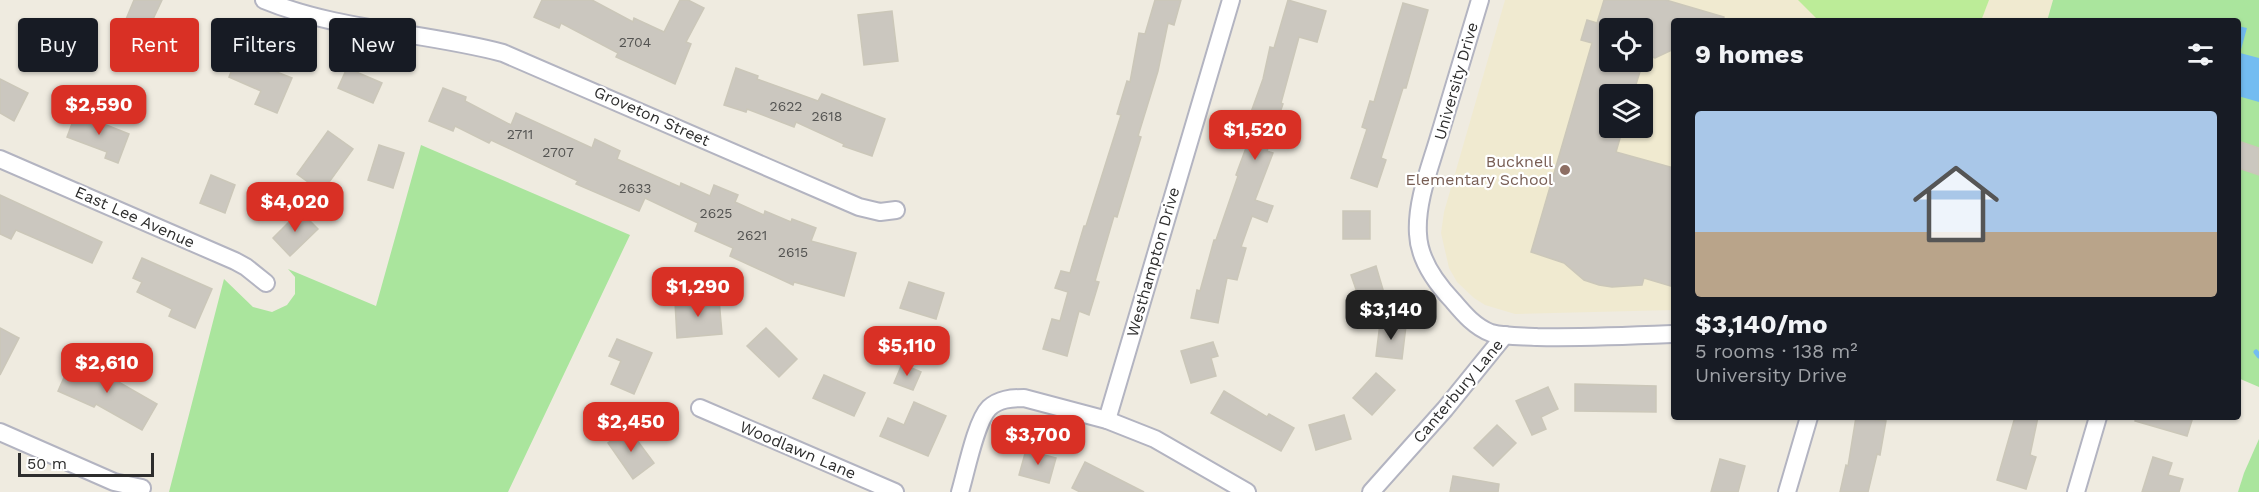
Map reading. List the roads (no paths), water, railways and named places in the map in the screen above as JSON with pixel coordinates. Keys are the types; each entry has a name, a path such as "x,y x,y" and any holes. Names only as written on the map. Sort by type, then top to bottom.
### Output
{"street":[{"name":"Groveton Street","path":"264,0 291,10 341,22 473,45 503,53 859,207 880,212 896,210"},
{"path":"317,16 324,0"},
{"name":"Westhampton Drive","path":"1107,420 1231,0"},
{"name":"University Drive","path":"1480,0 1427,179 1419,214 1418,233 1420,249 1426,265 1447,295 1479,327 1505,336"},
{"name":"East Lee Avenue","path":"0,159 235,261 266,283"},
{"name":"Canterbury Lane","path":"1371,492 1445,409 1505,336 1593,337 1671,334"},
{"path":"960,492 982,419 989,409 1000,401 1012,398 1024,398 1107,420 1155,440 1247,492"},
{"name":"Woodlawn Lane","path":"700,408 895,492"},
{"path":"1787,492 1808,420"},
{"path":"2076,492 2097,420"},
{"path":"0,432 114,482 142,488"}],"water":[{"path":"2241,27 2247,28 2241,49"},
{"path":"2241,53 2259,58 2259,102 2241,97"}],"waterway":[{"path":"2256,352 2259,356"}],"place":[{"name":"Bucknell Elementary School","path":"1565,170"}]}
